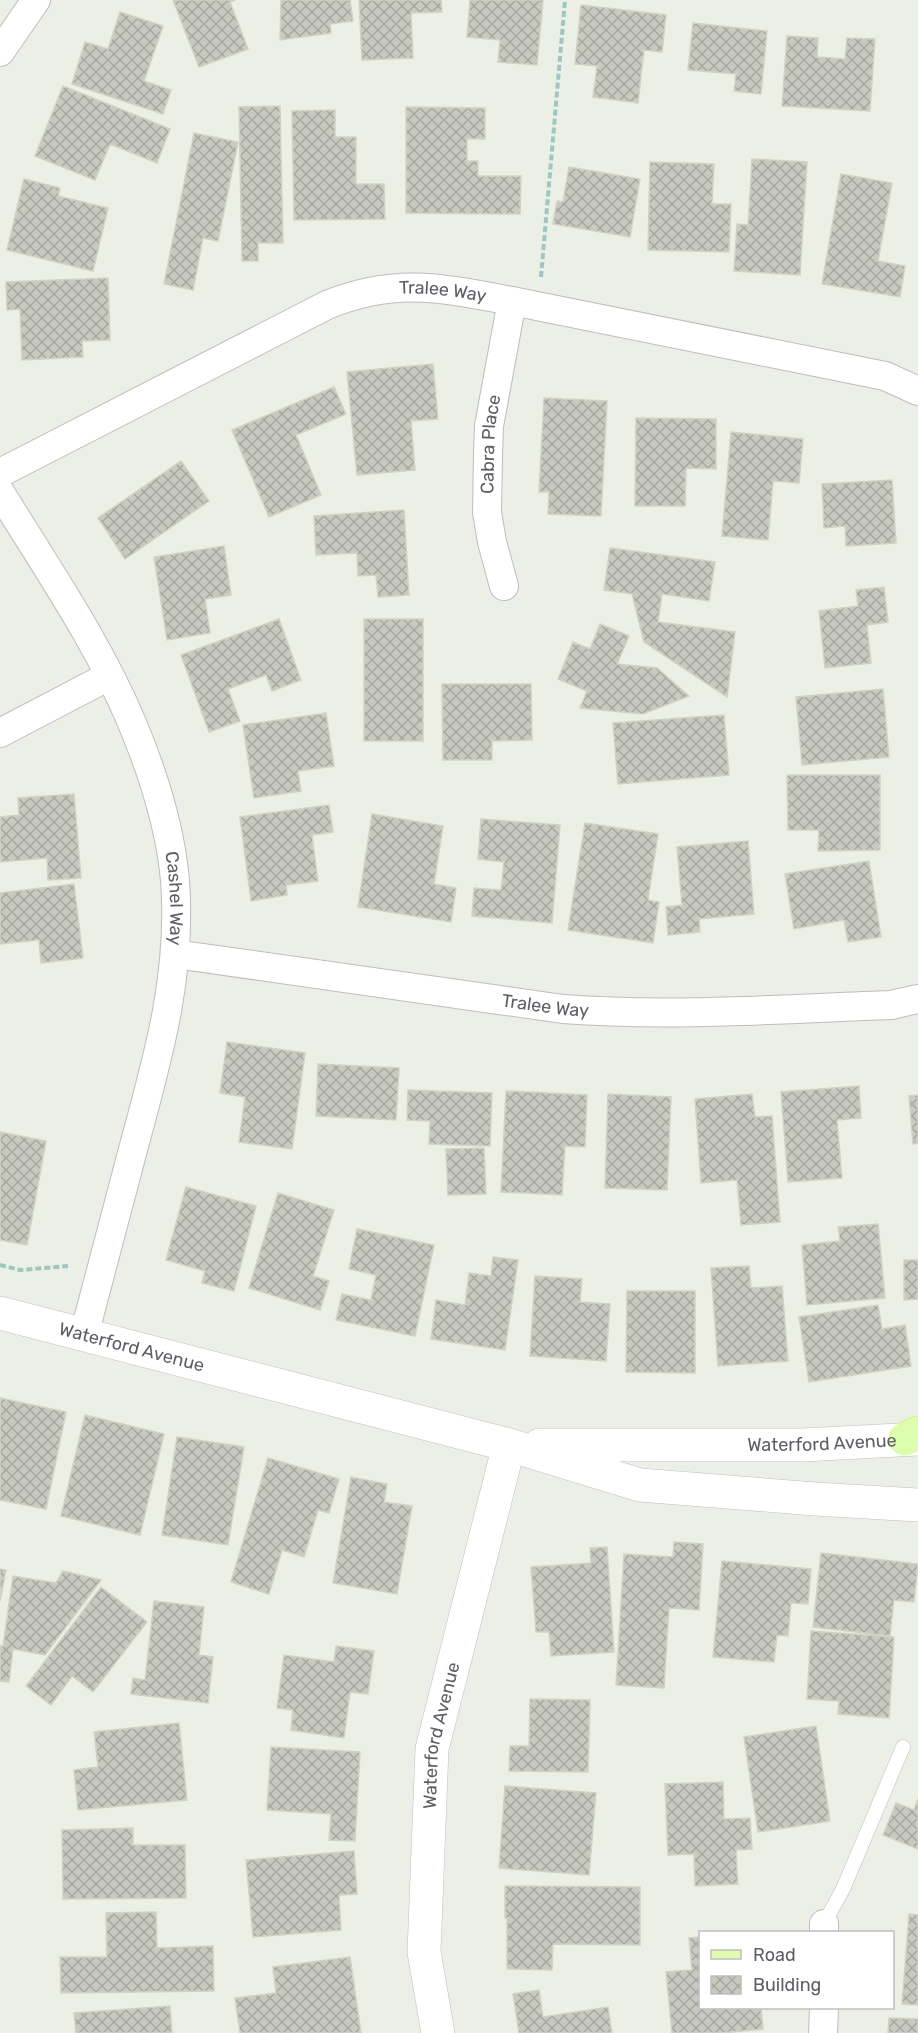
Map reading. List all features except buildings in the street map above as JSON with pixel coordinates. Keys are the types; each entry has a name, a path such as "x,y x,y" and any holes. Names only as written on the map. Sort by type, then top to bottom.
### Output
{"street":[{"path":"0,52 36,0"},
{"name":"Tralee Way","path":"0,472 327,305 380,289 410,287 454,291 525,304 885,376 918,391"},
{"name":"Cabra Place","path":"504,586 492,542 488,512 489,426 525,304"},
{"name":"Cashel Way","path":"0,492 109,676 132,722 147,760 169,837 175,879 175,954 163,1037 84,1335"},
{"path":"0,733 109,676"},
{"name":"Tralee Way","path":"175,954 563,1009 611,1012 665,1013 891,1005 918,999"},
{"name":"Waterford Avenue","path":"0,1313 508,1445 640,1485 918,1505"},
{"name":"Waterford Avenue","path":"508,1445 803,1445 914,1437"},
{"name":"Waterford Avenue","path":"438,2033 424,1952 432,1749 508,1445"},
{"path":"823,2033 824,2009"}],"lane":[{"path":"824,1928 843,1889 903,1747"}],"path":[{"path":"525,304 565,0"},
{"path":"0,1265 20,1270 68,1266"}]}
